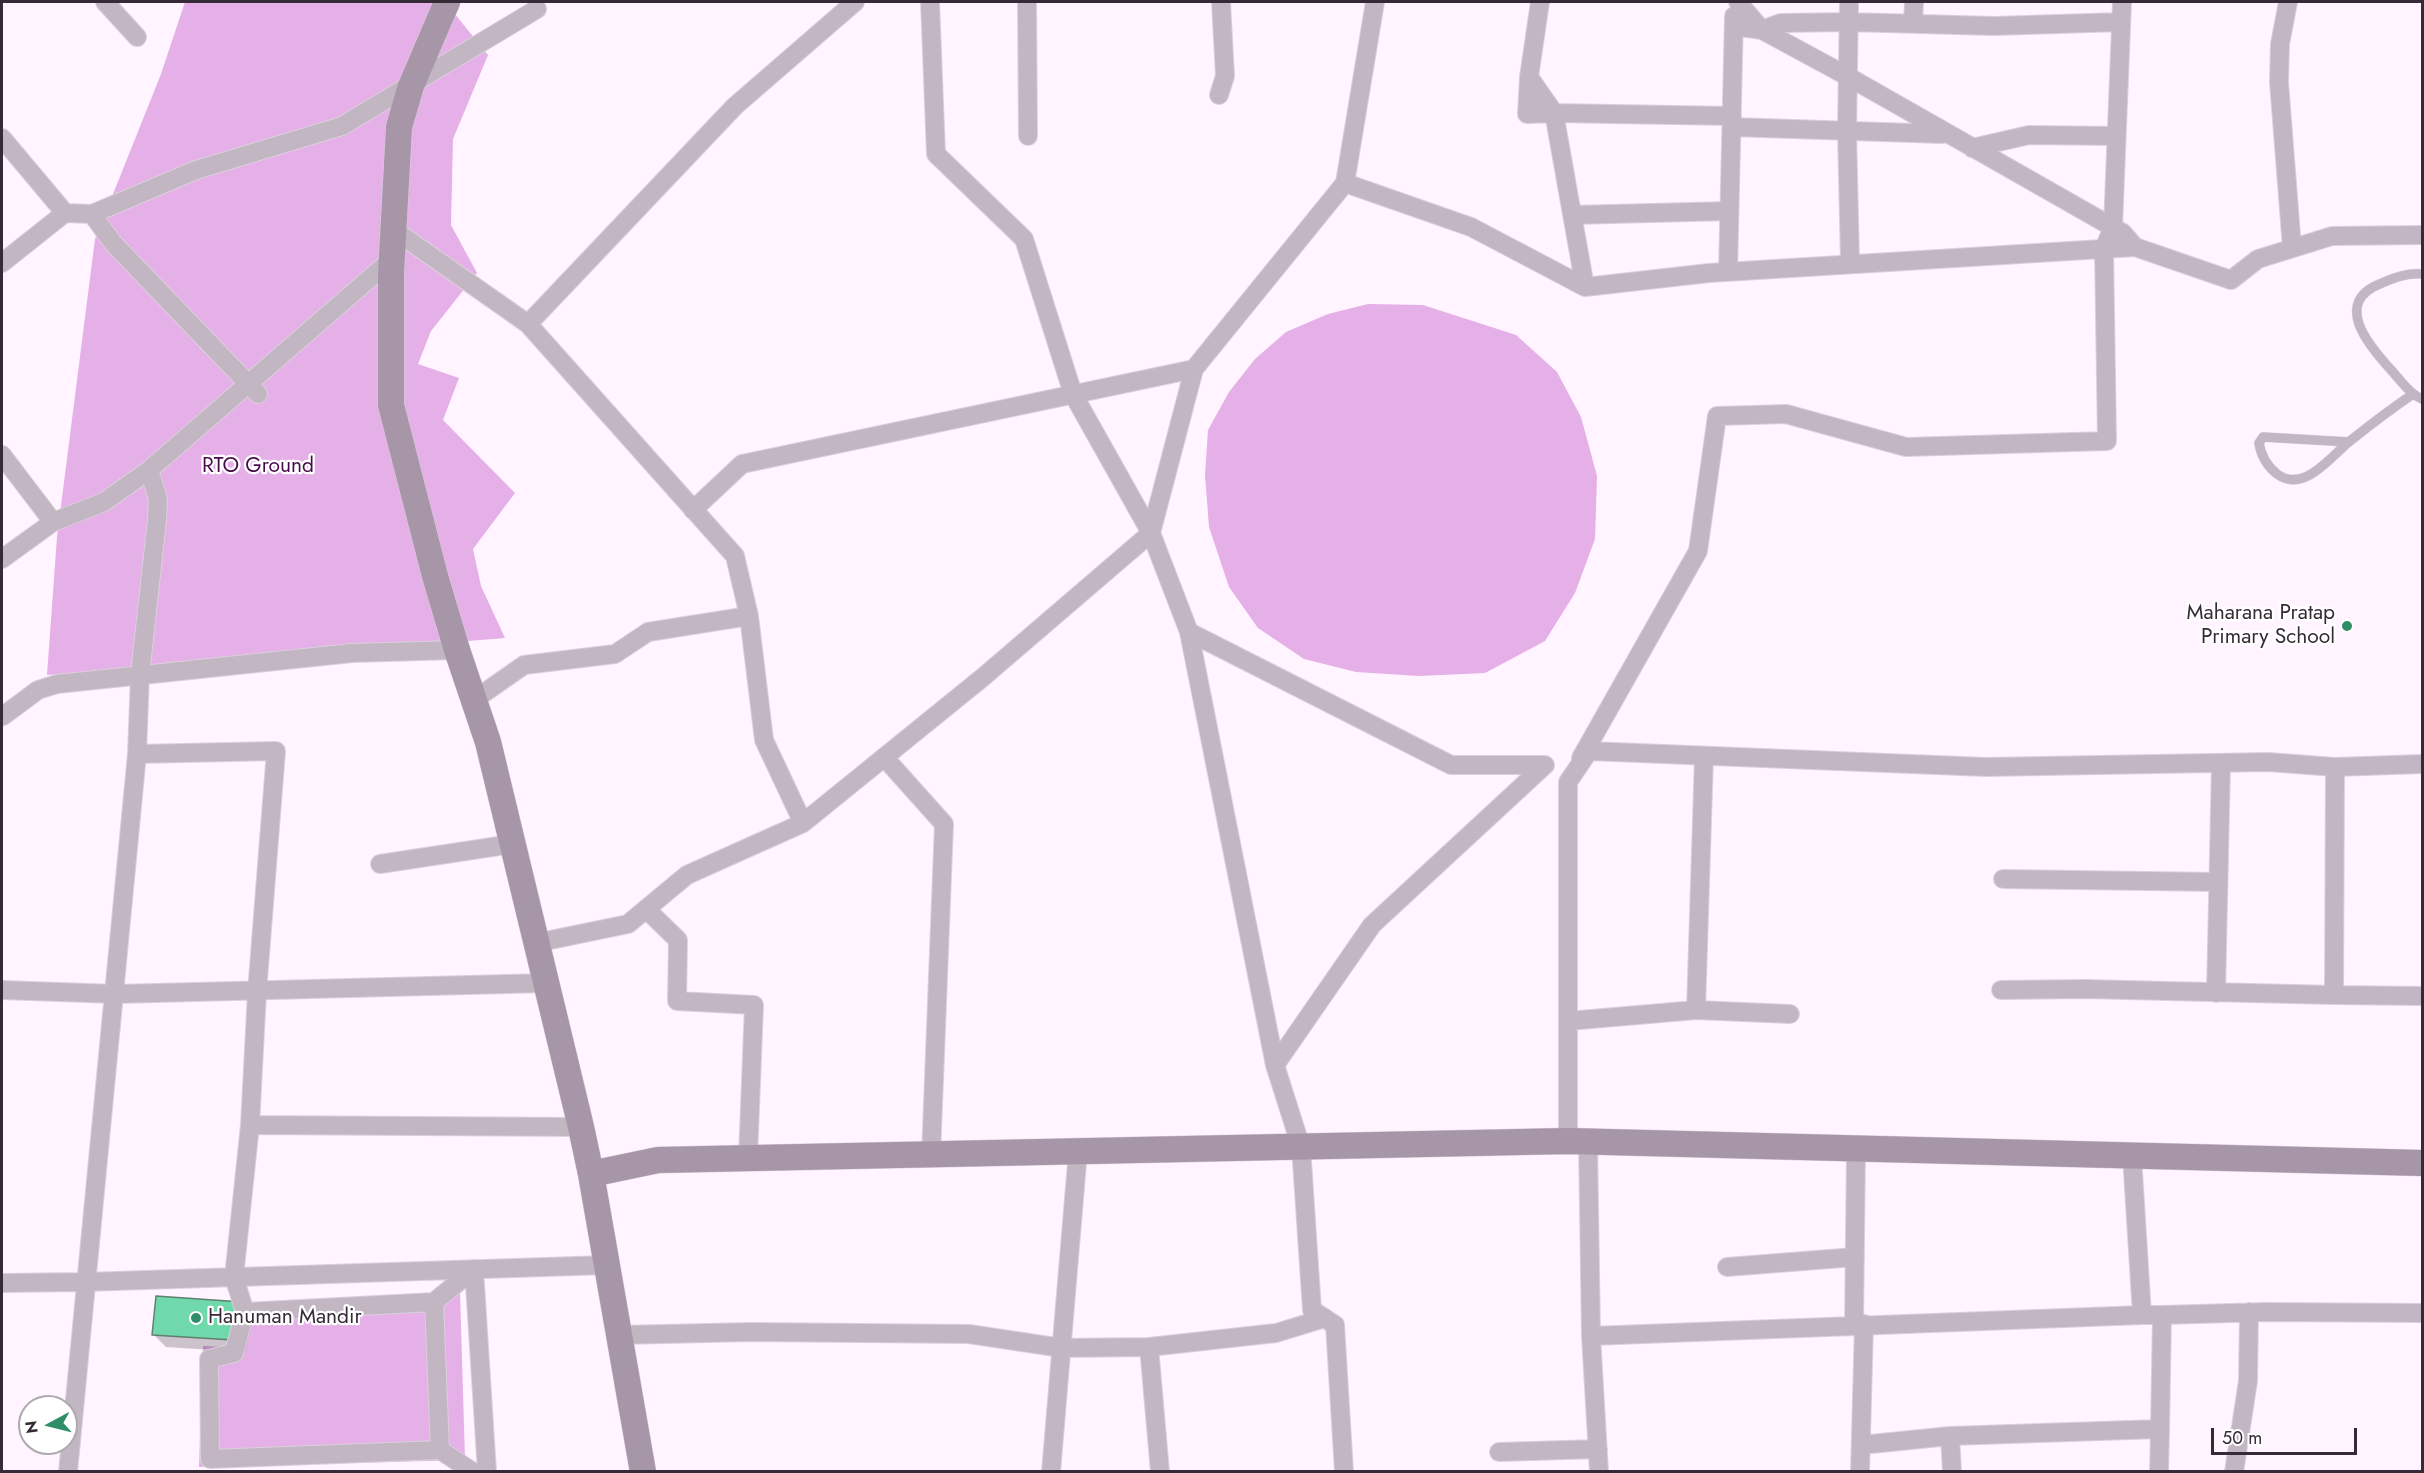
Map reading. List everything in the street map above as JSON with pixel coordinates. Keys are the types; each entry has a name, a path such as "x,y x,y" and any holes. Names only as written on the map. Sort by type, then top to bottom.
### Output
{"street":[{"path":"105,2 137,36"},
{"path":"447,2 411,86 399,127 392,259 391,405 435,576 488,742 546,983 591,1174 643,1472"},
{"path":"528,324 735,106 855,2"},
{"path":"930,2 936,154 1024,239 1073,394 1151,532 1188,632 1275,1065 1301,1147 1312,1310 1335,1325 1344,1472"},
{"path":"1027,2 1028,136"},
{"path":"1219,95 1225,76 1222,2"},
{"path":"536,943 628,924 687,875 803,822 982,678 1151,532 1194,369 1346,183 1375,2"},
{"path":"1540,2 1529,77 1527,114 1554,113 1732,121 1847,131 1947,134"},
{"path":"1728,272 1736,2"},
{"path":"1736,2 1762,30"},
{"path":"1849,2 1847,131 1850,263"},
{"path":"1913,23 1914,2"},
{"path":"1599,1472 1568,1021 1568,782 1698,550 1717,416 1786,414 1906,447 2107,441 2104,249 2113,227 2122,2"},
{"path":"2288,2 2280,44 2279,82 2292,248"},
{"path":"2,263 65,213 92,214 196,170 342,126 537,9"},
{"path":"1762,30 1781,23 1848,22 1994,26 2121,22"},
{"path":"1734,26 1762,30 1848,75 1947,134 2113,227 2123,233 2135,247"},
{"path":"1554,113 1585,286"},
{"path":"1972,147 2029,135 2116,136"},
{"path":"2,138 65,213"},
{"path":"1346,183 1471,227 1585,286 1850,263 2135,247 2231,280 2258,259 2332,236 2422,235"},
{"path":"1572,215 1729,211"},
{"path":"92,214 113,243 252,390"},
{"path":"394,230 528,324 735,556 749,616 764,740 803,822"},
{"path":"2,559 53,522 104,502 149,470 252,390 392,259"},
{"path":"693,510 742,464 1194,369"},
{"path":"2,454 53,522"},
{"path":"68,1472 84,1282 116,994 137,754 140,674 158,520 158,500 149,470"},
{"path":"474,700 524,665 615,654 648,632 749,616"},
{"path":"1188,632 1451,765 1545,765 1372,925 1275,1065"},
{"path":"2,714 3,716 32,693 46,687 140,674 352,654 457,650"},
{"path":"137,754 276,751 257,992 250,1125 234,1277 245,1312 234,1353 209,1359 213,1465 440,1450 473,1472"},
{"path":"1568,782 1589,751 1986,767 2268,762 2336,767 2422,765"},
{"path":"1696,1010 1704,756"},
{"path":"884,757 944,824 931,1155"},
{"path":"2216,993 2221,763"},
{"path":"2334,995 2336,767"},
{"path":"380,864 513,844"},
{"path":"2003,879 2218,882"},
{"path":"646,909 678,940 677,1001 754,1005 748,1158"},
{"path":"2,990 116,994 546,983"},
{"path":"2001,990 2085,989 2422,996"},
{"path":"1568,1021 1696,1010 1790,1014"},
{"path":"250,1125 580,1127"},
{"path":"591,1174 658,1160 1578,1142 2422,1163"},
{"path":"1856,1148 1855,1257 1859,1324 1860,1472"},
{"path":"1051,1472 1078,1151"},
{"path":"2132,1156 2142,1315"},
{"path":"1727,1267 1855,1257"},
{"path":"2,1283 608,1265"},
{"path":"245,1312 434,1302 474,1269"},
{"path":"474,1269 487,1472"},
{"path":"434,1302 440,1450"},
{"path":"1591,1336 1859,1324 2249,1312 2422,1313"},
{"path":"2234,1472 2248,1381 2249,1312"},
{"path":"2159,1472 2162,1315"},
{"path":"620,1335 751,1332 969,1334 1062,1348 1149,1347 1276,1333 1326,1318"},
{"path":"1149,1347 1160,1472"},
{"path":"1860,1445 1950,1436 2160,1430"},
{"path":"1950,1436 1952,1472"},
{"path":"1499,1452 1598,1449"}],"lane":[{"path":"2422,274 2403,275 2372,286 2364,292 2358,305 2358,322 2368,345 2413,394 2422,399"},
{"path":"2349,442 2260,437 2259,443 2265,462 2280,476 2294,480 2315,472 2349,442 2413,394"}],"green space":[{"name":"RTO Ground","path":"185,2 446,3 488,55 453,139 451,225 477,273 431,331 418,364 459,378 443,420 515,493 473,549 481,586 505,638 47,675 57,537 95,239 161,74"},
{"path":"1368,304 1423,305 1516,335 1557,372 1581,417 1597,476 1595,539 1575,593 1545,641 1485,673 1419,676 1356,672 1304,659 1258,628 1229,587 1209,527 1205,475 1208,430 1229,392 1255,359 1286,332 1328,314"},
{"path":"460,1292 465,1460 199,1467 203,1346 231,1347 248,1307"}],"building":[{"name":"Hanuman Mandir","path":"156,1296 242,1302 233,1340 152,1335"}],"place":[{"name":"Maharana Pratap Primary School","path":"2347,626"},
{"name":"Hanuman Mandir","path":"196,1318"}]}
